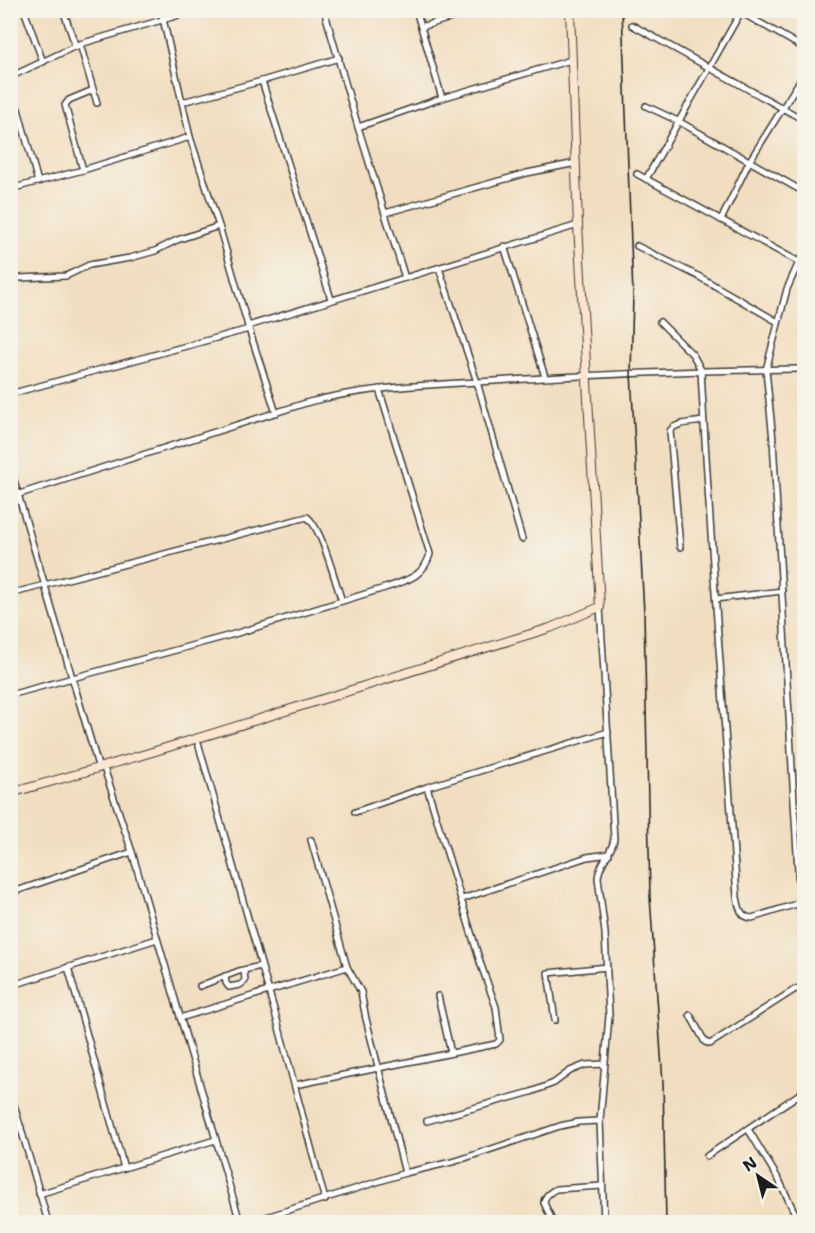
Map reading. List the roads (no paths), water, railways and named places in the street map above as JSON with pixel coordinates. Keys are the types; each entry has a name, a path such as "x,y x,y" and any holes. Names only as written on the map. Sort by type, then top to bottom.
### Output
{"street":[{"path":"24,10 43,62"},
{"path":"63,10 98,103"},
{"path":"161,10 190,137 276,413"},
{"path":"10,77 78,46 196,10"},
{"path":"324,10 405,278"},
{"path":"416,10 442,98"},
{"path":"421,27 477,10"},
{"path":"570,10 578,225 614,839 609,854 598,870 597,878 607,967 609,1016 600,1121 604,1222"},
{"path":"646,179 740,11 804,48"},
{"path":"632,25 804,120"},
{"path":"182,102 339,58"},
{"path":"358,127 442,98 571,60"},
{"path":"721,220 748,162 804,74"},
{"path":"262,81 331,299"},
{"path":"83,170 65,105 69,100 93,90"},
{"path":"646,106 678,121 804,192"},
{"path":"18,109 38,182"},
{"path":"10,189 83,170 190,137"},
{"path":"385,213 527,173 576,164"},
{"path":"637,174 798,261"},
{"path":"10,394 248,328 331,299 578,225"},
{"path":"10,283 19,278 66,276 89,265 130,258 219,226"},
{"path":"205,231 221,234"},
{"path":"504,246 545,377"},
{"path":"637,246 698,276 778,322"},
{"path":"804,255 798,261 787,290 766,370 773,440 803,902 804,974"},
{"path":"439,268 477,382 522,539"},
{"path":"660,321 693,355 701,370 709,532 739,909 745,916 752,918 803,902"},
{"path":"10,497 338,394 545,377 701,370 804,369"},
{"path":"10,695 231,635 405,581 425,568 430,554 379,389"},
{"path":"680,547 670,431 680,425 704,421"},
{"path":"10,467 72,678 101,768 132,852 240,1222"},
{"path":"10,594 307,517 319,536 342,601"},
{"path":"716,599 782,591"},
{"path":"10,793 197,739 550,628 600,607"},
{"path":"355,812 427,787 608,732"},
{"path":"197,739 295,1085 325,1200"},
{"path":"295,1085 496,1044 501,1038 496,1007 427,787"},
{"path":"797,832 804,827"},
{"path":"311,840 347,967 361,992 390,1121 405,1173"},
{"path":"10,893 132,852"},
{"path":"462,899 587,857 609,854"},
{"path":"10,986 157,939"},
{"path":"200,986 261,966"},
{"path":"68,967 124,1168"},
{"path":"180,1018 347,967"},
{"path":"555,1020 549,973 607,967"},
{"path":"225,976 229,987 240,985 245,981 244,970"},
{"path":"690,1015 705,1042 710,1044 794,990 804,986"},
{"path":"438,996 450,1053"},
{"path":"427,1120 531,1092 554,1083 570,1071 585,1065 604,1064"},
{"path":"10,1091 48,1222"},
{"path":"707,1156 804,1094"},
{"path":"251,1222 405,1173 456,1161 518,1138 569,1123 600,1121"},
{"path":"10,1130 21,1127"},
{"path":"748,1129 779,1180 797,1220 787,1222"},
{"path":"39,1194 215,1140"},
{"path":"553,1222 544,1203 544,1199 551,1192 556,1189 602,1186"}],"railway":[{"path":"622,10 633,295 631,373 644,613 650,897 663,1083 666,1222"}]}
